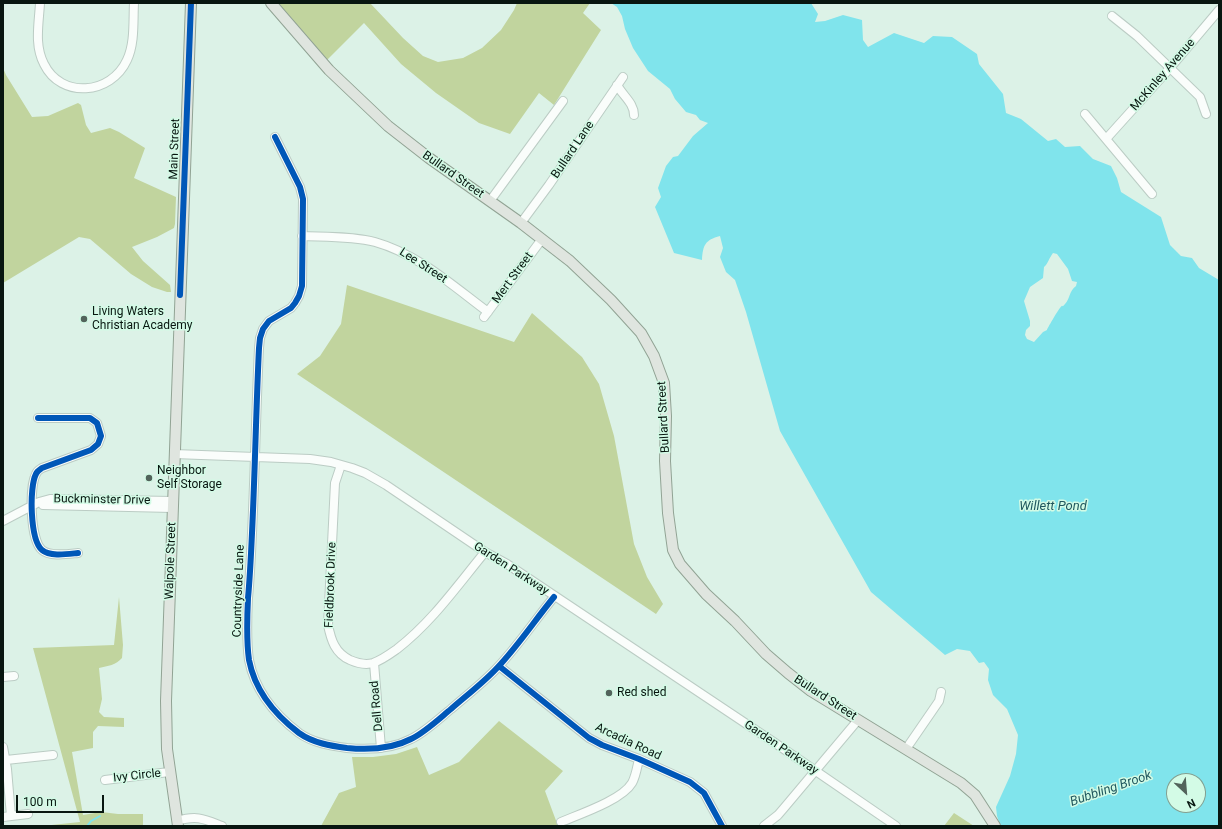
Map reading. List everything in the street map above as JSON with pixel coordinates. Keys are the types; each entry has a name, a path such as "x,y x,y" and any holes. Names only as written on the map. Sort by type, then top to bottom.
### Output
{"main road":[{"name":"Main Street","path":"180,295 191,3"},
{"name":"Bullard Street","path":"271,3 329,70 388,126 429,158 521,223 570,261 611,300 641,333 654,356 664,383 666,416 665,461 669,526 673,550 680,564 706,594 735,621 766,654 811,691 965,786 980,802 995,825"},
{"name":"Walpole Street","path":"178,823 169,772 166,702 180,295"}],"street":[{"path":"40,3 38,42 44,65 54,78 66,86 83,89 108,82 126,62 132,45 134,3"},
{"name":"McKinley Avenue","path":"1106,139 1170,68 1219,10"},
{"path":"1112,16 1137,36 1200,97 1206,114"},
{"name":"Bullard Lane","path":"521,223 623,77"},
{"path":"617,85 628,99 634,110 634,115"},
{"path":"490,201 563,101"},
{"path":"1085,114 1152,194"},
{"name":"Countryside Lane","path":"275,137 300,187 302,198 302,286 296,303 291,308 269,321 260,338 246,634 249,660 257,685 272,709 302,735 317,742 334,746 353,749 381,748 411,739 442,716 485,680 499,666 554,597"},
{"name":"Lee Street","path":"302,236 351,238 373,241 395,248 426,266 486,315"},
{"name":"Mert Street","path":"486,315 542,239"},
{"path":"38,418 90,418 97,423 101,432 98,444 91,450 39,470 35,477 32,506 36,542 42,551 54,554 78,553"},
{"name":"Garden Parkway","path":"174,454 316,460 341,465 365,473 485,552 506,564 896,826"},
{"name":"Fieldbrook Drive","path":"341,465 335,483 328,626 333,645 339,653 356,663 374,663"},
{"name":"Buckminster Drive","path":"3,520 45,500 57,499 173,505"},
{"path":"374,663 390,654 420,630 485,552"},
{"name":"Dell Road","path":"374,663 381,748"},
{"name":"Arcadia Road","path":"499,666 590,738 602,745 639,759 690,782 704,793 722,826"},
{"path":"3,677 14,676"},
{"path":"906,749 939,701 941,692"},
{"path":"764,826 778,815 814,770 858,720"},
{"path":"3,746 6,760 7,816 28,814"},
{"path":"6,760 53,755"},
{"path":"561,822 602,804 626,790 632,784 639,759"},
{"name":"Ivy Circle","path":"105,780 169,772"},
{"path":"178,823 196,818 208,819 221,826"},
{"path":"208,826 221,826"}],"green space":[{"path":"277,3 370,3 403,38 423,56 438,62 463,58 482,48 501,30 517,3 590,3 583,13 601,30 554,105 539,93 510,134 479,123 436,93 401,64 364,23 326,61"},
{"path":"3,68 32,117 48,116 78,103 81,105 86,125 91,133 110,128 145,148 134,178 176,197 175,224 174,228 132,247 143,261 170,285 171,292 152,287 131,274 90,239 79,237 3,283"},
{"path":"347,285 514,342 532,313 582,357 599,384 614,436 634,544 647,577 663,604 656,614 297,374 320,356 341,324"},
{"path":"119,597 123,645 122,658 114,664 99,668 102,699 99,712 104,717 124,718 124,727 98,726 93,732 93,748 72,752 83,815 101,812 143,814 143,826 42,826 80,822 33,648 114,645"},
{"path":"499,721 563,771 545,791 558,826 321,826 339,793 356,787 352,757 373,757 396,754 417,747 429,775 459,762"},
{"path":"954,813 974,826 944,826"}],"water":[{"name":"Willett Pond","path":"611,3 811,3 818,14 815,22 825,21 843,15 862,20 863,40 868,47 894,33 924,43 933,36 952,37 977,54 979,64 1003,94 1006,113 1021,119 1048,141 1056,139 1065,147 1080,146 1093,159 1111,166 1117,178 1121,192 1161,217 1170,245 1181,256 1192,258 1199,268 1219,280 1219,826 996,826 999,822 996,807 1010,776 1016,754 1018,735 1007,709 993,695 988,680 989,669 984,662 979,663 970,651 957,649 945,655 871,592 780,431 746,312 735,280 726,272 720,257 723,248 720,236 708,241 703,250 702,260 674,253 655,207 661,197 658,188 666,166 673,157 678,156 693,136 708,123 700,120 696,115 686,112 675,99 670,89 648,71 633,48 625,29 622,16 617,7","holes":["1053,253 1057,254 1068,269 1072,281 1077,282 1076,286 1072,290 1067,302 1059,309 1047,330 1043,332 1034,342 1027,339 1025,335 1026,330 1030,326 1030,321 1024,301 1030,287 1043,278 1044,267"]}],"waterway":[{"path":"87,826 91,821 100,816"}],"cycle path":[{"path":"180,295 191,3"},
{"path":"275,137 300,187 303,199 302,286 299,296 291,308 269,321 263,329 260,338 247,644 252,671 261,692 281,718 299,733 316,742 355,749 371,749 396,745 411,739 426,729 486,679 512,651 554,597"},
{"path":"38,418 90,418 97,423 101,436 98,444 91,450 42,468 38,471 32,490 33,525 35,536 42,550 50,554 78,553"},
{"path":"499,666 589,738 602,745 639,759 690,782 704,793 722,826"}],"place":[{"name":"Living Waters Christian Academy","path":"84,319"},
{"name":"Neighbor Self Storage","path":"149,478"},
{"name":"Red shed","path":"609,693"}],"water label":[{"name":"Bubbling Brook","path":"1111,789"}]}
